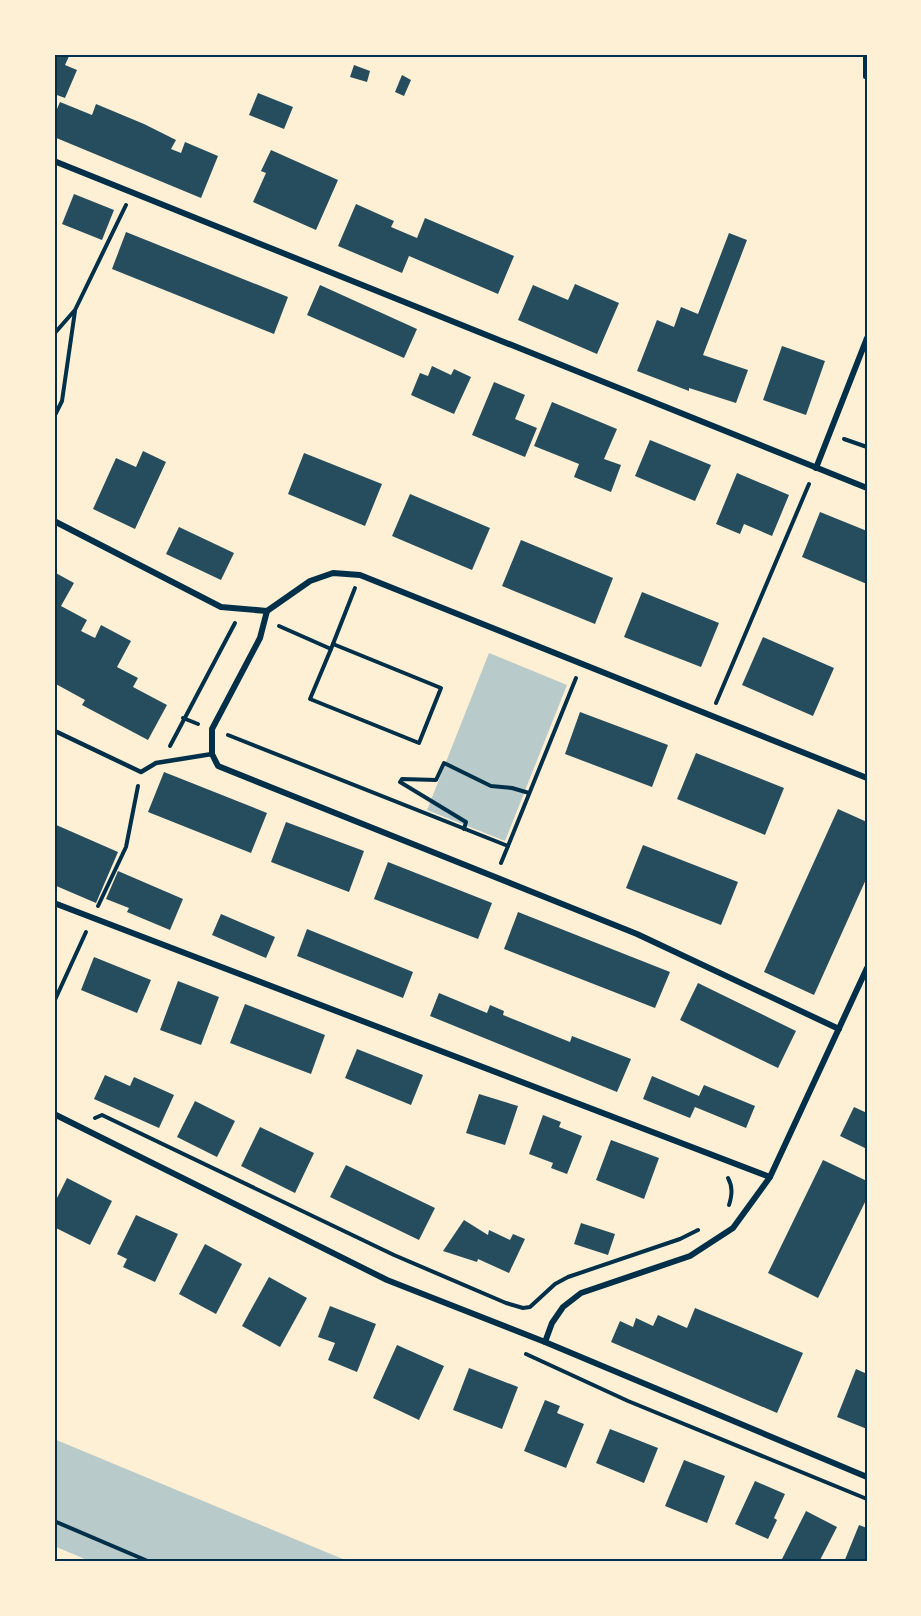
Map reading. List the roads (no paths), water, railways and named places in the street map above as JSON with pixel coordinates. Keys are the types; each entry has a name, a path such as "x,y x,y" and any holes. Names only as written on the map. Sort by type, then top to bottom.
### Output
{"street":[{"path":"54,161 867,488"},
{"path":"816,468 867,338"},
{"path":"54,521 221,608 267,611 310,581 333,573 360,575 867,778"},
{"path":"267,611 260,638 212,729 212,754 218,766 637,934 838,1029"},
{"path":"54,903 770,1177"},
{"path":"545,1342 552,1323 563,1307 581,1293 690,1256 733,1228 770,1177 867,968"},
{"path":"54,1114 387,1280 545,1342 867,1477"}],"lane":[{"path":"57,732 141,772 156,763 212,754"}]}
